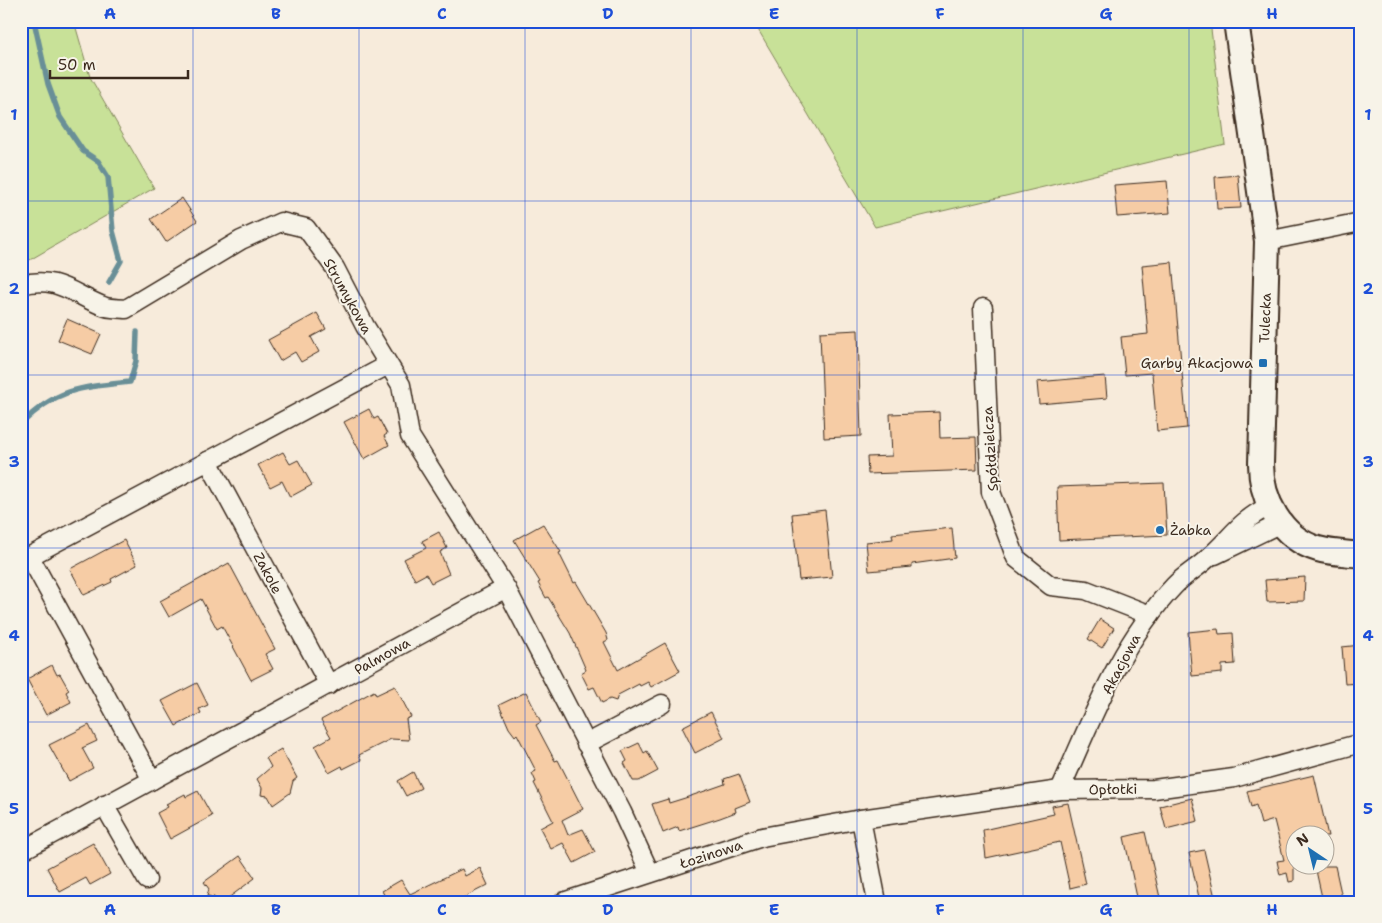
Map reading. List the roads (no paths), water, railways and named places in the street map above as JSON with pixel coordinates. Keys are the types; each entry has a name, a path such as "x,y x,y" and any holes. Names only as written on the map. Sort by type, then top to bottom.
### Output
{"street":[{"name":"Tulecka","path":"1236,21 1267,241 1261,469 1262,486 1275,515"},
{"name":"Strumykowa","path":"21,285 36,281 66,286 104,307 126,308 241,240 281,222 306,228 335,268 365,326 401,385 410,436 506,588"},
{"path":"1267,241 1361,222"},
{"name":"Spółdzielcza","path":"983,308 991,492 1016,558 1051,586 1086,590 1150,614"},
{"path":"152,780 26,559 388,365"},
{"name":"Zakole","path":"208,462 329,685"},
{"name":"Akacjowa","path":"1060,790 1114,670 1130,642 1150,614 1174,585 1210,557 1234,530 1251,515 1275,515"},
{"path":"1275,515 1304,543 1318,549 1361,555"},
{"path":"506,588 622,812 650,874"},
{"name":"Palmowa","path":"21,851 506,588"},
{"path":"586,744 662,704"},
{"name":"Opłotki","path":"862,819 1060,790 1154,789 1234,778 1361,743"},
{"path":"104,806 147,880"},
{"path":"862,819 877,902"},
{"name":"Łozinowa","path":"563,902 762,837 862,819"}],"waterway":[{"path":"34,21 48,84 60,117 83,151 98,161 108,177 113,231 121,261 109,282"},
{"path":"21,424 46,403 71,391 130,382 136,361 137,332"}],"place":[{"name":"Garby Akacjowa","path":"1263,363"},
{"name":"Żabka","path":"1160,530"}]}
